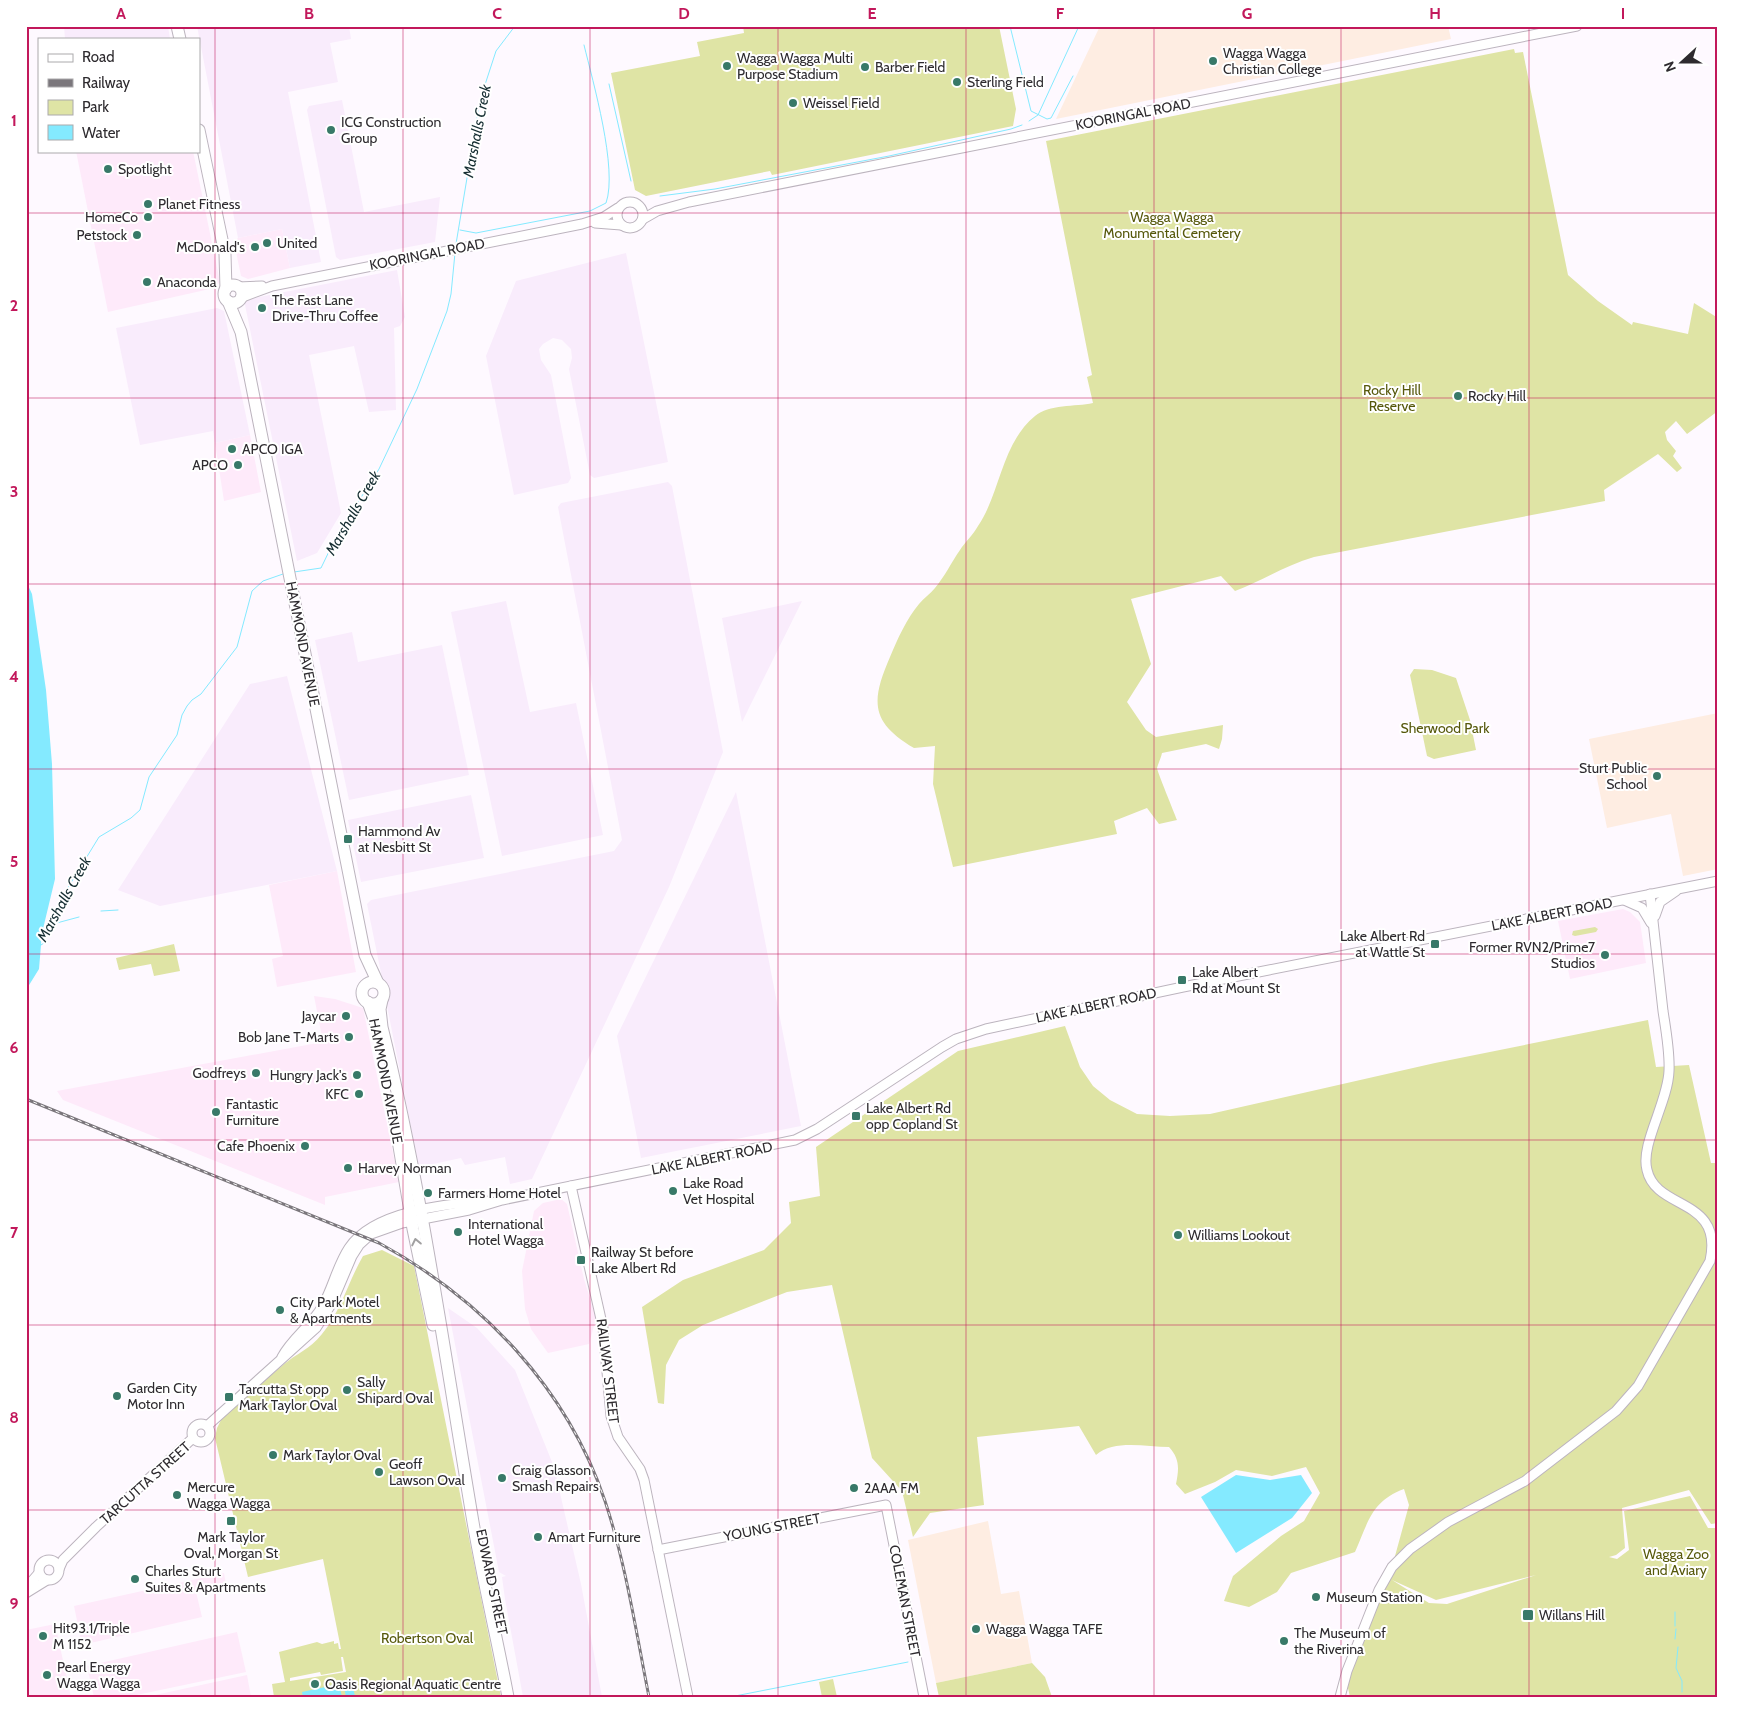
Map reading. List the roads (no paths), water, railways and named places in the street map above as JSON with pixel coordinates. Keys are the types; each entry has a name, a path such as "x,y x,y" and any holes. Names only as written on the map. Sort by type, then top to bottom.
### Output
{"highway":[{"name":"HAMMOND AVENUE","path":"200,135 235,293 240,332 372,984"},
{"path":"372,984 384,990 382,1000 377,1004 368,1002 363,996 372,984"},
{"name":"HAMMOND AVENUE","path":"382,1000 380,1009 382,1027 416,1216"},
{"name":"HAMMOND AVENUE","path":"368,1002 374,1015 416,1216"},
{"name":"EDWARD STREET","path":"416,1216 436,1337 462,1443 473,1521 508,1697"},
{"name":"EDWARD STREET","path":"466,1468 480,1520 516,1697"}],"main road":[{"name":"KOORINGAL ROAD","path":"638,204 660,206 689,202 1577,26"},
{"path":"629,202 638,204 643,212 643,219 635,228 622,225 617,218 618,208 629,202"},
{"name":"KOORINGAL ROAD","path":"643,219 657,211 689,202"},
{"name":"KOORINGAL ROAD","path":"235,293 582,224 604,217 618,208"},
{"name":"KOORINGAL ROAD","path":"582,224 609,223 622,225"},
{"name":"LAKE ALBERT ROAD","path":"416,1216 795,1140 817,1129 942,1047 956,1039 986,1029 1183,987 1718,880"},
{"path":"1654,930 1657,908 1665,898 1680,888"},
{"path":"1340,1697 1345,1676 1379,1590 1392,1567 1410,1549 1448,1522 1525,1481 1616,1411 1638,1386 1710,1261 1712,1239 1703,1219 1695,1210 1659,1190 1647,1171 1646,1155 1665,1099 1669,1068 1650,894"},
{"path":"1622,900 1642,908 1654,930"},
{"name":"RAILWAY STREET","path":"571,1186 603,1328 611,1416 618,1437 642,1474 688,1697"},
{"name":"TARCUTTA STREET","path":"59,1569 63,1560 96,1527 194,1438 192,1434 194,1426 199,1424 207,1426 308,1331 332,1303 352,1256 360,1245 379,1231 416,1216"},
{"name":"YOUNG STREET","path":"658,1550 886,1506"},
{"name":"COLEMAN STREET","path":"886,1506 924,1697"},
{"name":"TARCUTTA STREET","path":"51,1561 96,1527"},
{"path":"26,1588 39,1573 42,1564 51,1561 56,1564 59,1569 56,1577 47,1580 26,1594"},
{"path":"39,1573 47,1580"}],"water":[{"path":"26,581 32,594 46,690 52,764 55,879 42,933 39,969 26,990"},
{"path":"1236,1475 1270,1480 1301,1475 1312,1493 1292,1518 1236,1553 1201,1497"},
{"path":"339,1684 342,1697 303,1697 302,1692"},
{"path":"352,1684 355,1696 346,1697 344,1686"}],"waterway":[{"name":"Marshalls Creek","path":"456,244 480,100 496,51 515,26"},
{"path":"1010,26 1031,111 1047,119 1051,118 1073,76"},
{"path":"1029,121 1038,115 1079,26"},
{"path":"460,230 476,233 590,211 606,203 609,188 607,148 584,45"},
{"path":"609,84 631,181"},
{"path":"660,196 715,189 889,156 1022,125"},
{"name":"Marshalls Creek","path":"294,572 321,568 336,537 379,469 417,389 447,311 451,294 455,253"},
{"name":"Marshalls Creek","path":"41,945 44,943 64,894 99,837 131,818 140,810 149,777 177,735 182,715 187,706 201,694 237,647 252,591 263,581 283,574"},
{"path":"101,911 118,910"},
{"path":"53,924 79,917"},
{"path":"1675,1612 1675,1626"},
{"path":"1675,1639 1676,1629"},
{"path":"1678,1647 1676,1668 1682,1681 1682,1692"},
{"path":"730,1697 908,1662"}],"railway":[{"path":"26,1099 379,1243 417,1266 486,1319 544,1384 568,1421 589,1460 605,1501 619,1549 649,1697"}],"place":[{"name":"Wagga Wagga Christian College","path":"1213,61"},
{"name":"Wagga Wagga Multi Purpose Stadium","path":"727,66"},
{"name":"Barber Field","path":"865,67"},
{"name":"Sterling Field","path":"957,82"},
{"name":"Weissel Field","path":"793,103"},
{"name":"ICG Construction Group","path":"331,130"},
{"name":"Spotlight","path":"108,169"},
{"name":"Planet Fitness","path":"148,204"},
{"name":"HomeCo","path":"148,217"},
{"name":"Petstock","path":"137,235"},
{"name":"United","path":"267,243"},
{"name":"McDonald's","path":"255,247"},
{"name":"Anaconda","path":"147,282"},
{"name":"The Fast Lane Drive-Thru Coffee","path":"262,308"},
{"name":"Rocky Hill","path":"1458,396"},
{"name":"APCO IGA","path":"232,449"},
{"name":"APCO","path":"238,465"},
{"name":"Sturt Public School","path":"1657,776"},
{"name":"Hammond Av at Nesbitt St","path":"348,839"},
{"name":"Lake Albert Rd at Wattle St","path":"1435,944"},
{"name":"Former RVN2/Prime7 Studios","path":"1605,955"},
{"name":"Lake Albert Rd at Mount St","path":"1182,980"},
{"name":"Jaycar","path":"346,1016"},
{"name":"Bob Jane T-Marts","path":"349,1037"},
{"name":"Godfreys","path":"256,1073"},
{"name":"Hungry Jack's","path":"357,1075"},
{"name":"KFC","path":"359,1094"},
{"name":"Fantastic Furniture","path":"216,1112"},
{"name":"Lake Albert Rd opp Copland St","path":"856,1116"},
{"name":"Cafe Phoenix","path":"305,1146"},
{"name":"Harvey Norman","path":"348,1168"},
{"name":"Lake Road Vet Hospital","path":"673,1191"},
{"name":"Farmers Home Hotel","path":"428,1193"},
{"name":"International Hotel Wagga","path":"458,1232"},
{"name":"Williams Lookout","path":"1178,1235"},
{"name":"Railway St before Lake Albert Rd","path":"581,1260"},
{"name":"City Park Motel & Apartments","path":"280,1310"},
{"name":"Sally Shipard Oval","path":"347,1390"},
{"name":"Garden City Motor Inn","path":"117,1396"},
{"name":"Tarcutta St opp Mark Taylor Oval","path":"229,1397"},
{"name":"Mark Taylor Oval","path":"273,1455"},
{"name":"Geoff Lawson Oval","path":"379,1472"},
{"name":"Craig Glasson Smash Repairs","path":"502,1478"},
{"name":"2AAA FM","path":"854,1488"},
{"name":"Mercure Wagga Wagga","path":"177,1495"},
{"name":"Mark Taylor Oval, Morgan St","path":"231,1521"},
{"name":"Amart Furniture","path":"538,1537"},
{"name":"Charles Sturt Suites & Apartments","path":"135,1579"},
{"name":"Museum Station","path":"1316,1597"},
{"name":"Willans Hill","path":"1528,1615"},
{"name":"Wagga Wagga TAFE","path":"976,1629"},
{"name":"Hit93.1/Triple M 1152","path":"43,1636"},
{"name":"The Museum of the Riverina","path":"1284,1641"},
{"name":"Pearl Energy Wagga Wagga","path":"47,1675"},
{"name":"Oasis Regional Aquatic Centre","path":"315,1684"}],"park label":[{"name":"Wagga Wagga Monumental Cemetery","path":"1172,226"},
{"name":"Rocky Hill Reserve","path":"1392,398"},
{"name":"Sherwood Park","path":"1445,728"},
{"name":"Wagga Zoo and Aviary","path":"1676,1562"},
{"name":"Robertson Oval","path":"427,1638"}]}
